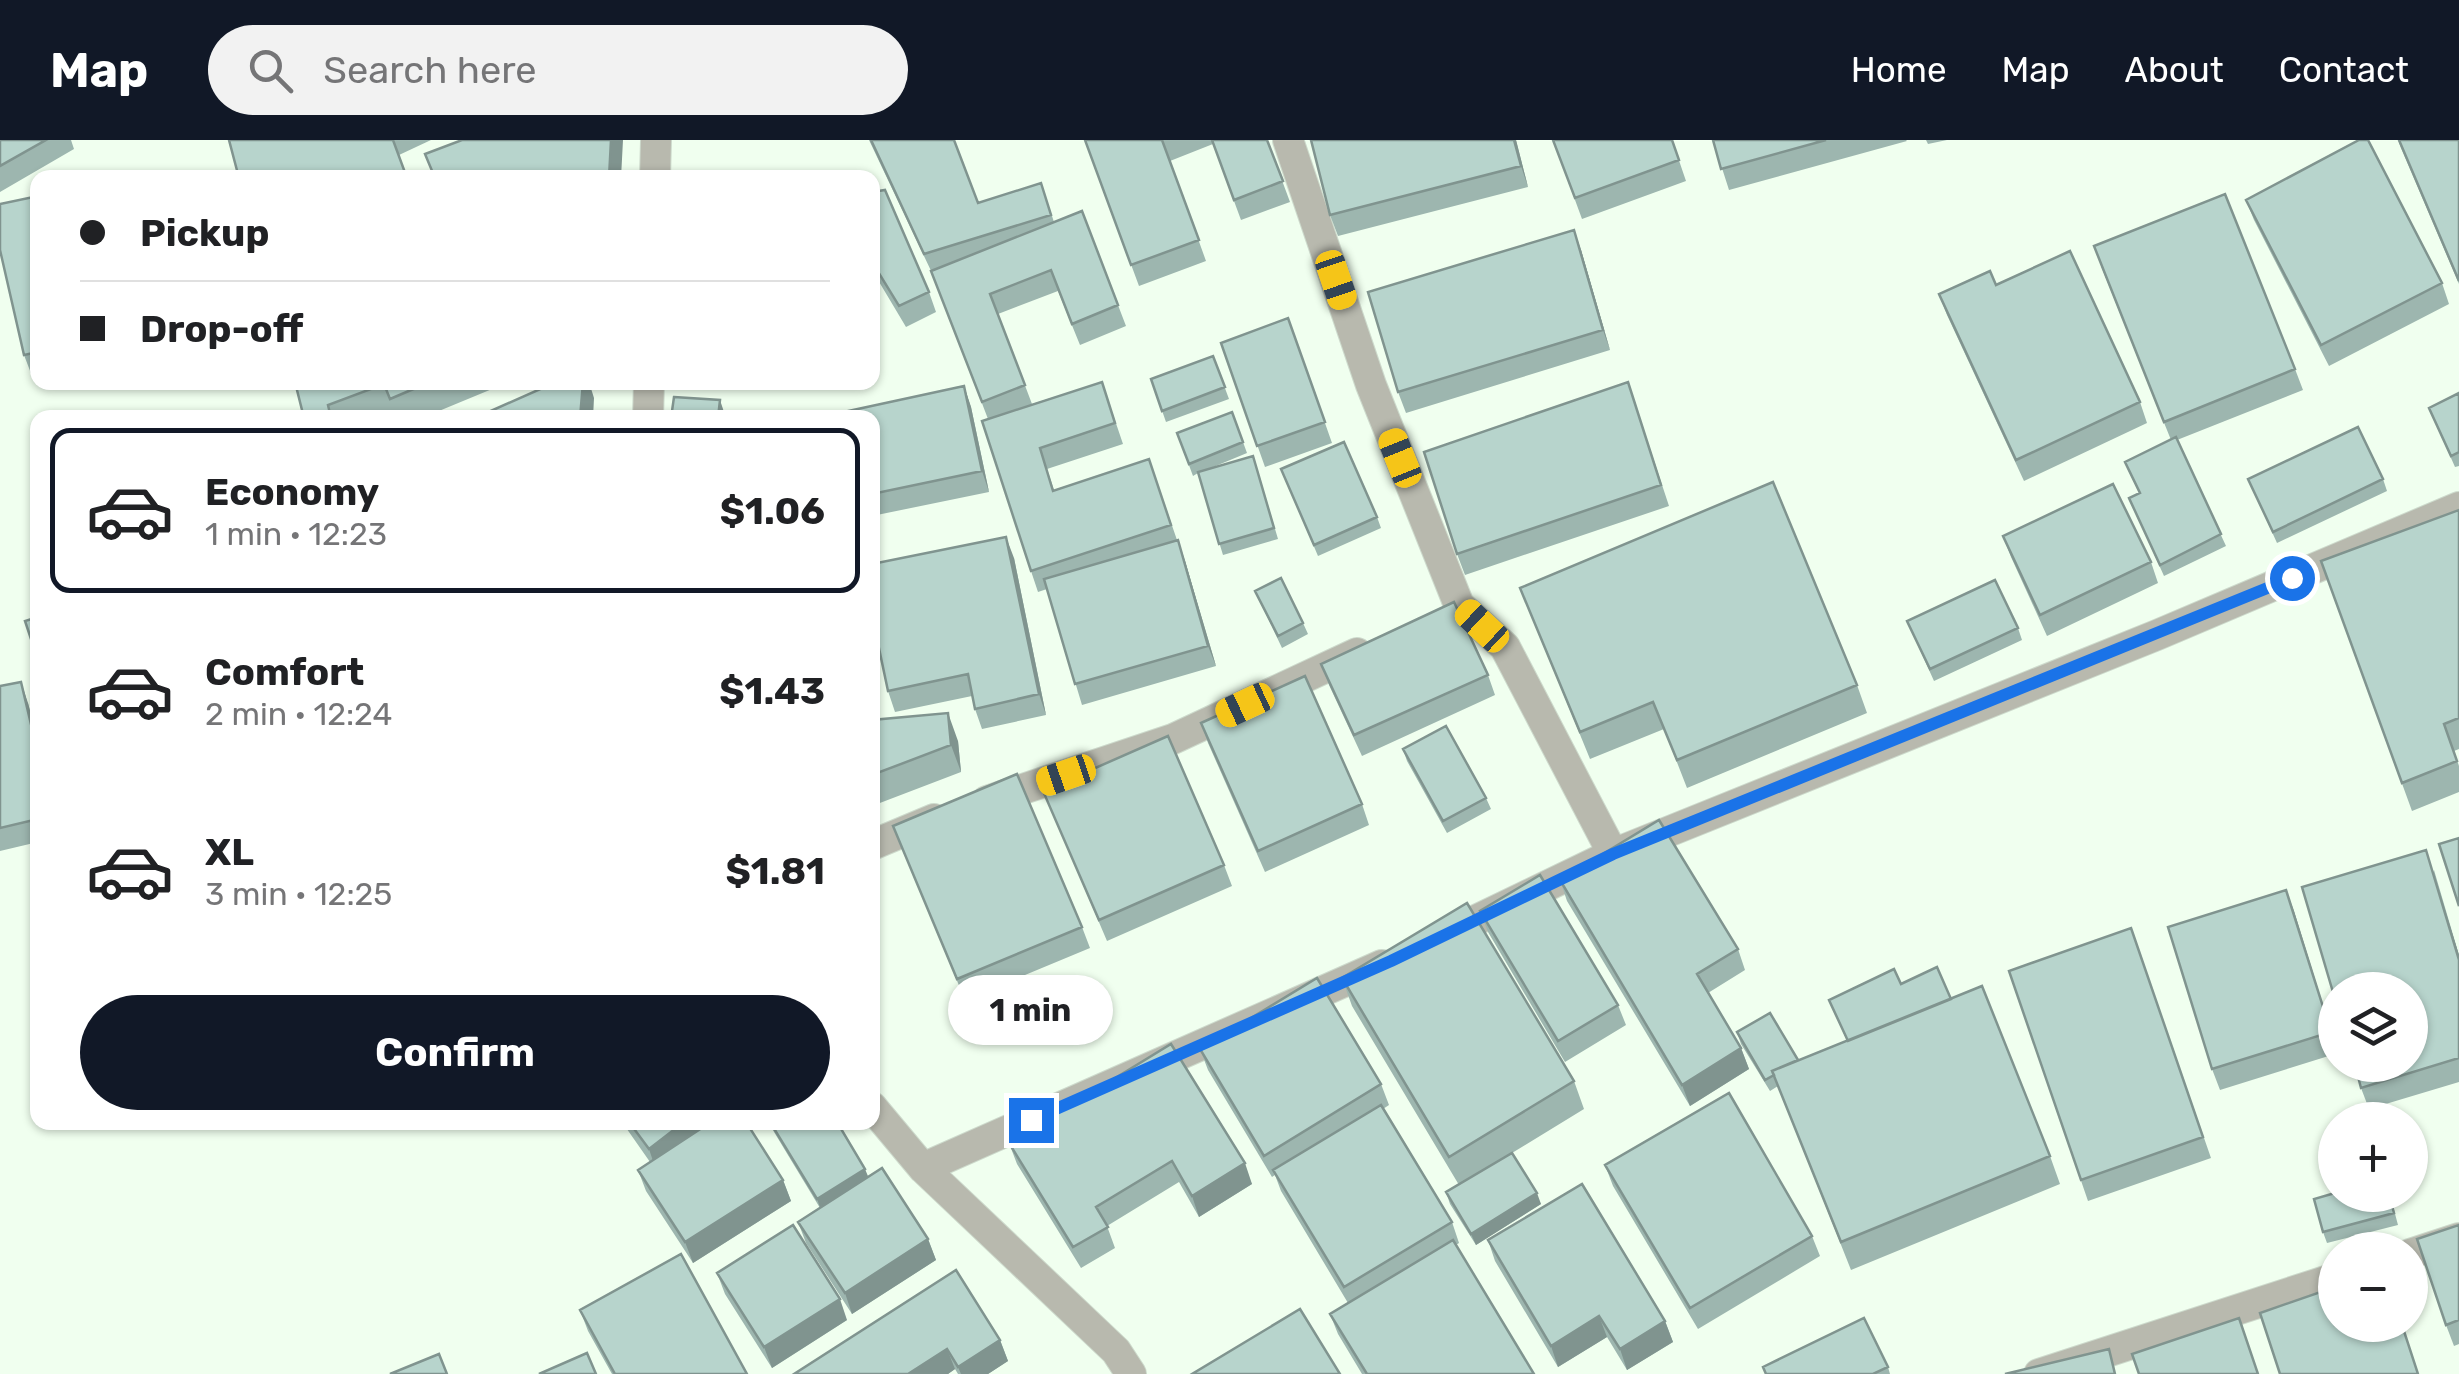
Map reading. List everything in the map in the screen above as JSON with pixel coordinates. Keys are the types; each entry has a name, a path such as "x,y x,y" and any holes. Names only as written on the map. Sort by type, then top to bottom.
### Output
{"street":[{"path":"655,170 656,140"},
{"path":"1288,140 1371,386 1459,605 1505,647 1613,854"},
{"path":"923,1168 1391,961 1613,854 2157,635 2459,507"},
{"path":"1423,622 1459,605"},
{"path":"880,841 923,822 1174,739 1388,638"},
{"path":"880,1117 923,1168 1116,1352 1130,1374"},
{"path":"2428,1248 2459,1238"},
{"path":"2039,1374 2318,1284"}],"building":[{"path":"0,140 46,140 0,166"},
{"path":"229,140 393,140 404,170 237,170"},
{"path":"462,140 611,140 609,170 432,170 425,154"},
{"path":"871,140 954,140 978,203 1041,183 1051,215 924,254"},
{"path":"1085,140 1162,140 1199,240 1131,265"},
{"path":"1212,140 1267,140 1283,181 1234,200"},
{"path":"1311,140 1514,140 1521,166 1330,215"},
{"path":"1553,140 1672,140 1679,160 1575,198"},
{"path":"1713,140 1826,140 1721,169"},
{"path":"2359,140 2368,140 2442,283 2321,345 2246,200"},
{"path":"2399,140 2459,140 2459,281"},
{"path":"885,190 929,292 899,306 880,275 880,191"},
{"path":"2225,194 2295,369 2164,422 2094,246"},
{"path":"30,198 30,354 24,355 0,250 0,204"},
{"path":"1082,211 1118,305 1072,324 1051,270 990,294 1025,385 982,402 931,271"},
{"path":"1574,230 1603,330 1398,392 1368,292"},
{"path":"2070,251 2140,402 2016,460 1939,294 1990,271 1996,285"},
{"path":"1288,318 1325,422 1257,446 1221,343"},
{"path":"1213,356 1225,387 1162,411 1151,379"},
{"path":"1102,382 1115,423 1040,448 1053,491 1149,459 1171,525 1031,571 982,421"},
{"path":"1628,382 1661,485 1457,554 1424,452"},
{"path":"964,386 982,471 880,492 880,410 853,410"},
{"path":"297,390 368,390 328,405 329,410 302,410"},
{"path":"386,390 411,390 390,399"},
{"path":"538,390 582,390 581,410 493,410"},
{"path":"2459,393 2459,452 2451,456 2429,408"},
{"path":"674,397 720,400 719,410 672,410"},
{"path":"1232,412 1243,442 1189,464 1177,433"},
{"path":"2358,427 2383,479 2273,532 2248,479"},
{"path":"2176,437 2221,534 2160,565 2129,498 2140,493 2125,462"},
{"path":"1344,442 1377,517 1314,545 1281,469"},
{"path":"1253,456 1274,528 1219,544 1198,472"},
{"path":"1773,482 1857,685 1677,760 1653,702 1580,732 1520,588"},
{"path":"2113,484 2151,562 2040,615 2003,536"},
{"path":"2459,510 2459,718 2444,724 2457,761 2402,783 2321,561"},
{"path":"1006,537 1039,694 975,709 968,674 888,691 880,653 880,562"},
{"path":"1178,540 1208,646 1075,684 1044,579"},
{"path":"1281,578 1303,623 1278,636 1255,591"},
{"path":"1995,580 2018,628 1930,669 1907,621"},
{"path":"1454,602 1488,675 1354,735 1321,664"},
{"path":"1305,676 1362,804 1258,851 1201,723"},
{"path":"21,682 30,720 30,821 0,828 0,686"},
{"path":"948,713 951,745 880,772 880,719"},
{"path":"1446,726 1486,798 1443,821 1403,749"},
{"path":"1168,736 1224,865 1099,920 1043,791"},
{"path":"1017,774 1082,927 957,979 893,826"},
{"path":"1659,820 1738,949 1697,974 1741,1048 1682,1085 1560,880"},
{"path":"2459,838 2459,906 2439,844"},
{"path":"2426,850 2459,960 2459,1058 2428,1067 2428,972 2327,972 2302,887"},
{"path":"1540,875 1618,1005 1558,1041 1480,911"},
{"path":"2286,890 2318,991 2318,1036 2212,1069 2168,927"},
{"path":"1467,903 1574,1081 1449,1157 1342,978"},
{"path":"2131,928 2203,1137 2081,1180 2009,971"},
{"path":"1937,967 1951,999 1848,1041 1829,1000 1894,969 1901,984"},
{"path":"1317,978 1381,1084 1264,1156 1200,1049"},
{"path":"1982,986 2050,1156 1841,1242 1772,1071"},
{"path":"1770,1013 1798,1060 1772,1071 1774,1075 1765,1080 1737,1032"},
{"path":"1171,1044 1245,1163 1192,1196 1172,1161 1096,1207 1108,1227 1073,1247 1009,1143"},
{"path":"2359,1082 2381,1082 2361,1088"},
{"path":"1729,1093 1812,1236 1690,1308 1605,1165"},
{"path":"1381,1105 1452,1222 1344,1287 1273,1170"},
{"path":"635,1130 674,1130 649,1149"},
{"path":"699,1130 751,1130 783,1180 685,1242 638,1170"},
{"path":"775,1130 842,1130 865,1169 817,1199"},
{"path":"1512,1153 1537,1193 1471,1234 1446,1192"},
{"path":"882,1168 928,1239 845,1293 798,1222"},
{"path":"1582,1184 1665,1321 1620,1349 1599,1316 1551,1346 1488,1240"},
{"path":"2318,1198 2318,1212 2394,1213 2323,1232 2314,1199"},
{"path":"793,1225 840,1299 764,1347 717,1273"},
{"path":"2459,1225 2459,1320 2446,1325 2428,1272 2428,1235"},
{"path":"1453,1240 1534,1374 1367,1374 1330,1314"},
{"path":"681,1254 747,1374 615,1374 580,1310"},
{"path":"956,1270 1000,1340 958,1367 947,1349 908,1374 794,1374"},
{"path":"2318,1293 2318,1342 2408,1342 2418,1374 2280,1374 2260,1313"},
{"path":"1300,1309 1340,1374 1192,1374"},
{"path":"1864,1318 1888,1367 1873,1374 1766,1374 1763,1367"},
{"path":"2239,1318 2258,1374 2139,1374 2132,1354"},
{"path":"2109,1349 2115,1374 2005,1374"},
{"path":"587,1353 596,1374 539,1374"},
{"path":"439,1354 447,1374 390,1374"}],"route":[{"path":"1031,1120 1391,961 1613,854 2292,578"}]}
